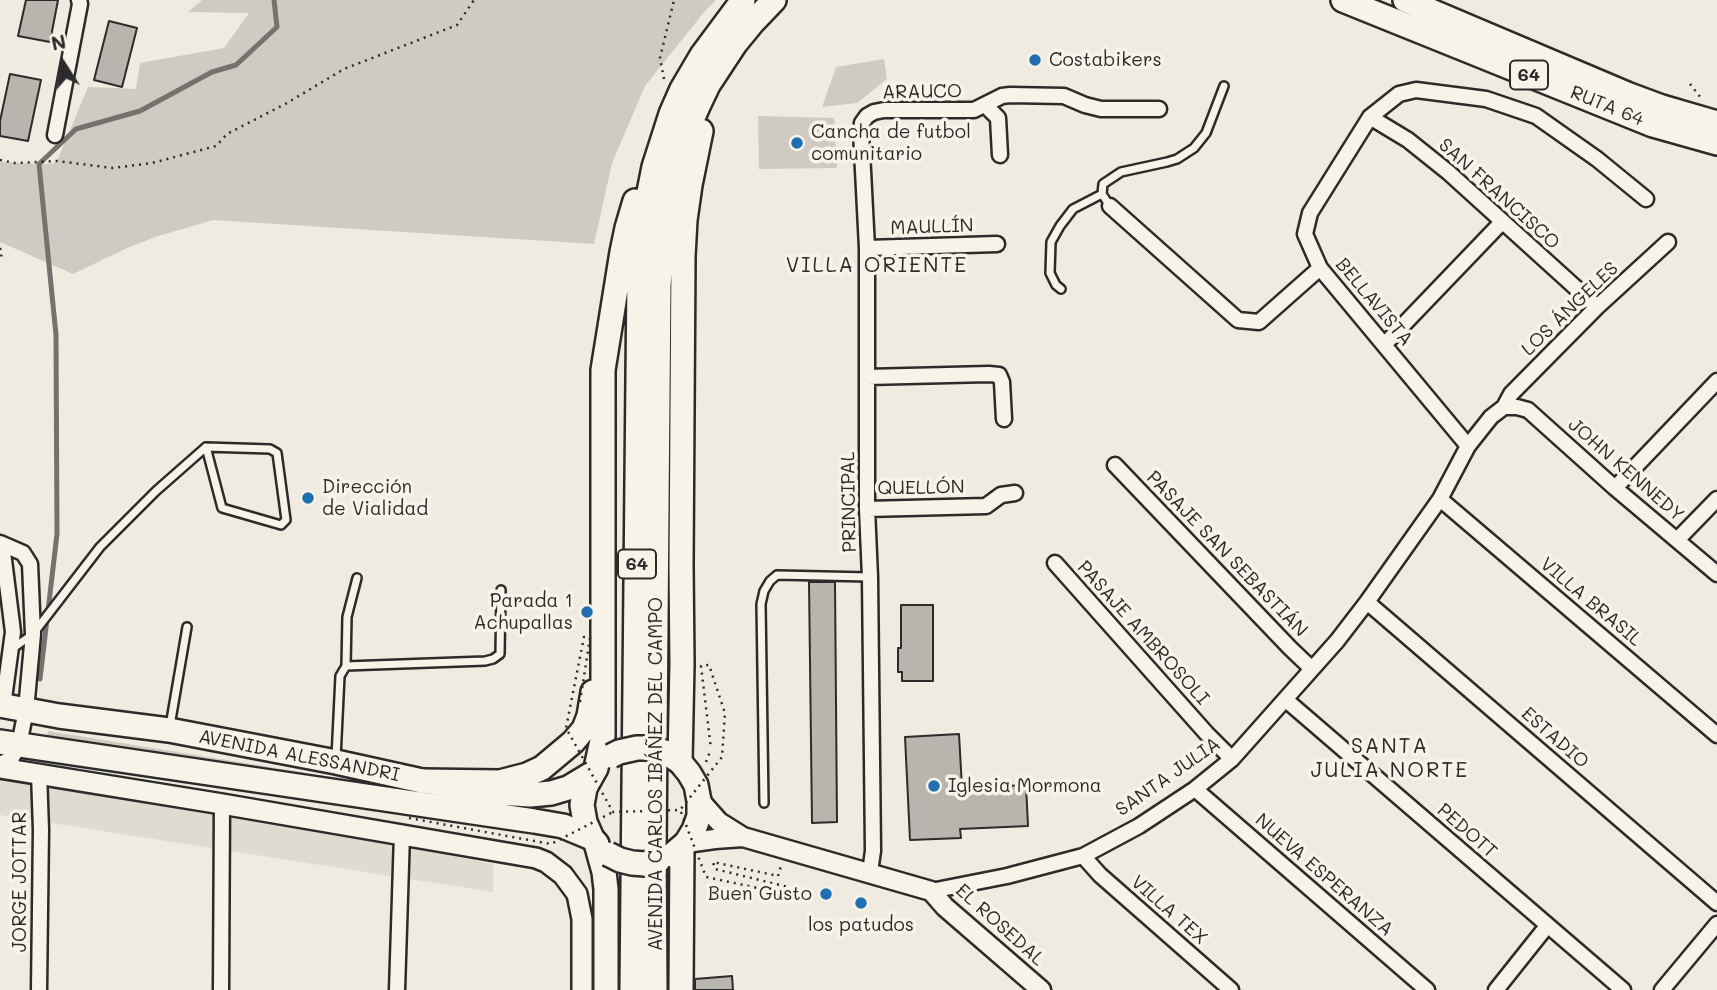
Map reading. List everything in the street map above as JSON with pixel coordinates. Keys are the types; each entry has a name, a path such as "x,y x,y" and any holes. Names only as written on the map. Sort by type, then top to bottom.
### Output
{"main road":[{"name":"AVENIDA CARLOS IBÁÑEZ DEL CAMPO","path":"632,990 639,276 645,208 661,141 671,114 692,72 743,0"},
{"name":"AVENIDA CARLOS IBÁÑEZ DEL CAMPO","path":"655,990 659,311 661,254 667,202 678,159 699,104 719,67 747,29 774,0"},
{"name":"RUTA 64","path":"1343,0 1653,125 1717,143"},
{"name":"RUTA 64","path":"1405,0 1627,94 1717,123"},
{"path":"672,757 682,664 685,220 696,150 719,67"},
{"path":"600,766 603,736 603,370 627,228 638,193 661,141"},
{"path":"422,781 500,782 542,768 583,729 589,716 602,641"},
{"name":"AVENIDA ALESSANDRI","path":"10,707 169,730 422,781 499,793 551,793 568,788 600,766"},
{"name":"AVENIDA ALESSANDRI","path":"9,743 534,821 562,826 599,845"},
{"path":"599,845 620,860 632,863 658,862 671,856 684,845 699,816 698,793 689,773 672,757 646,748 637,748 619,752 600,766 585,788 585,822 599,845 606,890 607,990"},
{"path":"0,766 222,804 406,826 536,858 564,875 577,894 582,928 582,990"},
{"name":"AVENIDA CARLOS IBÁÑEZ DEL CAMPO","path":"681,990 684,845"}],"street":[{"path":"55,135 79,0"},
{"name":"BELLAVISTA","path":"1468,446 1320,268 1305,234 1310,213 1370,117 1399,94 1416,90 1486,99 1536,116 1597,159 1646,199"},
{"name":"ARAUCO","path":"861,132 862,123 874,112 974,110 1002,96 1053,94 1101,109 1159,109"},
{"path":"985,105 998,118 1000,155"},
{"name":"SAN FRANCISCO","path":"1370,117 1418,148 1448,172 1597,307"},
{"name":"PRINCIPAL","path":"861,132 867,248 867,509 873,851 870,872"},
{"path":"1106,200 1238,320 1259,322 1320,268"},
{"path":"1385,344 1502,222"},
{"name":"LOS ÁNGELES","path":"1504,407 1511,394 1597,307 1668,243"},
{"name":"MAULLÍN","path":"867,248 997,244"},
{"path":"867,377 999,376 1002,382 1004,419"},
{"path":"1615,488 1717,381"},
{"name":"SANTA JULIA","path":"698,793 703,804 719,822 743,837 931,891 1007,876 1083,856 1139,826 1195,789 1232,759 1337,641 1440,499 1468,446 1491,417 1504,407"},
{"name":"JOHN KENNEDY","path":"1504,407 1528,410 1717,574"},
{"name":"PASAJE SAN SEBASTIÁN","path":"1115,465 1312,669"},
{"name":"QUELLÓN","path":"867,509 986,506 1001,495 1015,494"},
{"name":"VILLA BRASIL","path":"1440,499 1717,735"},
{"path":"1677,540 1717,499"},
{"path":"1,543 23,553 30,564 33,634 10,707"},
{"path":"0,766 12,758 9,743 13,632 1,543"},
{"name":"PASAJE AMBROSOLI","path":"1055,563 1232,759"},
{"name":"ESTADIO","path":"1367,602 1717,903"},
{"name":"PEDOTT","path":"1286,700 1623,990"},
{"name":"JORGE JOTTAR","path":"39,773 39,990"},
{"name":"NUEVA ESPERANZA","path":"1195,789 1427,990"},
{"path":"221,990 222,804"},
{"path":"397,990 406,826"},
{"name":"SANTA JULIA","path":"684,845 743,837"},
{"name":"VILLA TEX","path":"1083,856 1100,875 1231,990"},
{"name":"EL ROSEDAL","path":"931,891 1041,990"},
{"path":"1496,990 1547,926"},
{"path":"1662,990 1715,931"}],"lane":[{"path":"1061,289 1050,273 1051,242 1073,209 1106,200 1103,184 1121,172 1167,163 1194,148 1206,133 1224,86"},
{"path":"12,650 33,634 100,547 156,491 206,447 270,449 277,453 286,520 281,526 222,508 206,447"},
{"path":"764,803 761,604 764,591 777,575 870,577"},
{"path":"336,762 340,676 346,666 347,617 358,578"},
{"path":"346,666 493,659 500,654 501,590"},
{"path":"169,730 187,627"}],"path":[{"path":"0,160 15,163 57,160 113,168 152,163 216,146 227,134 288,103 344,69 457,25 474,0"},
{"path":"664,80 660,58 674,0"},
{"path":"0,248 0,260"},
{"path":"680,810 706,877 786,894 788,887 715,869 713,862 778,876"},
{"path":"406,826 551,844 612,812"}],"shaded area":[{"path":"202,0 716,0 645,86 612,163 594,244 213,220 155,237 73,274 0,242 0,162 51,164 57,161 88,87 136,89 140,63 224,48 249,13 188,12"},
{"path":"884,59 887,79 857,103 822,107 836,67"},
{"name":"Cancha de futbol comunitario","path":"758,116 834,118 837,168 759,169"},
{"path":"48,731 538,807 539,812 46,739"},
{"path":"0,775 327,831 493,864 493,892 0,815"}],"building":[{"path":"26,0 58,0 50,42 18,36"},
{"path":"109,21 137,28 122,87 94,80"},
{"path":"10,74 41,80 28,141 0,136 0,121"},
{"path":"809,582 835,582 837,822 812,823"},
{"path":"901,605 933,605 933,681 902,681 902,672 898,672"},
{"name":"Iglesia Mormona","path":"959,734 962,788 1026,785 1028,826 960,829 961,838 910,840 905,737"},
{"path":"732,976 733,990 695,990 695,979"}],"waterway":[{"path":"40,679 57,534 56,335 39,164 76,129 140,111 212,72 236,65 277,27 274,0"}],"place":[{"name":"Costabikers","path":"1035,60"},
{"name":"Cancha de futbol comunitario","path":"797,143"},
{"name":"Dirección de Vialidad","path":"308,498"},
{"name":"Parada 1 Achupallas","path":"587,612"},
{"name":"Iglesia Mormona","path":"934,786"},
{"name":"Buen Gusto","path":"826,894"},
{"name":"los patudos","path":"861,903"}],"district":[{"name":"VILLA ORIENTE","path":"877,266"},
{"name":"SANTA JULIA NORTE","path":"1390,759"}]}
